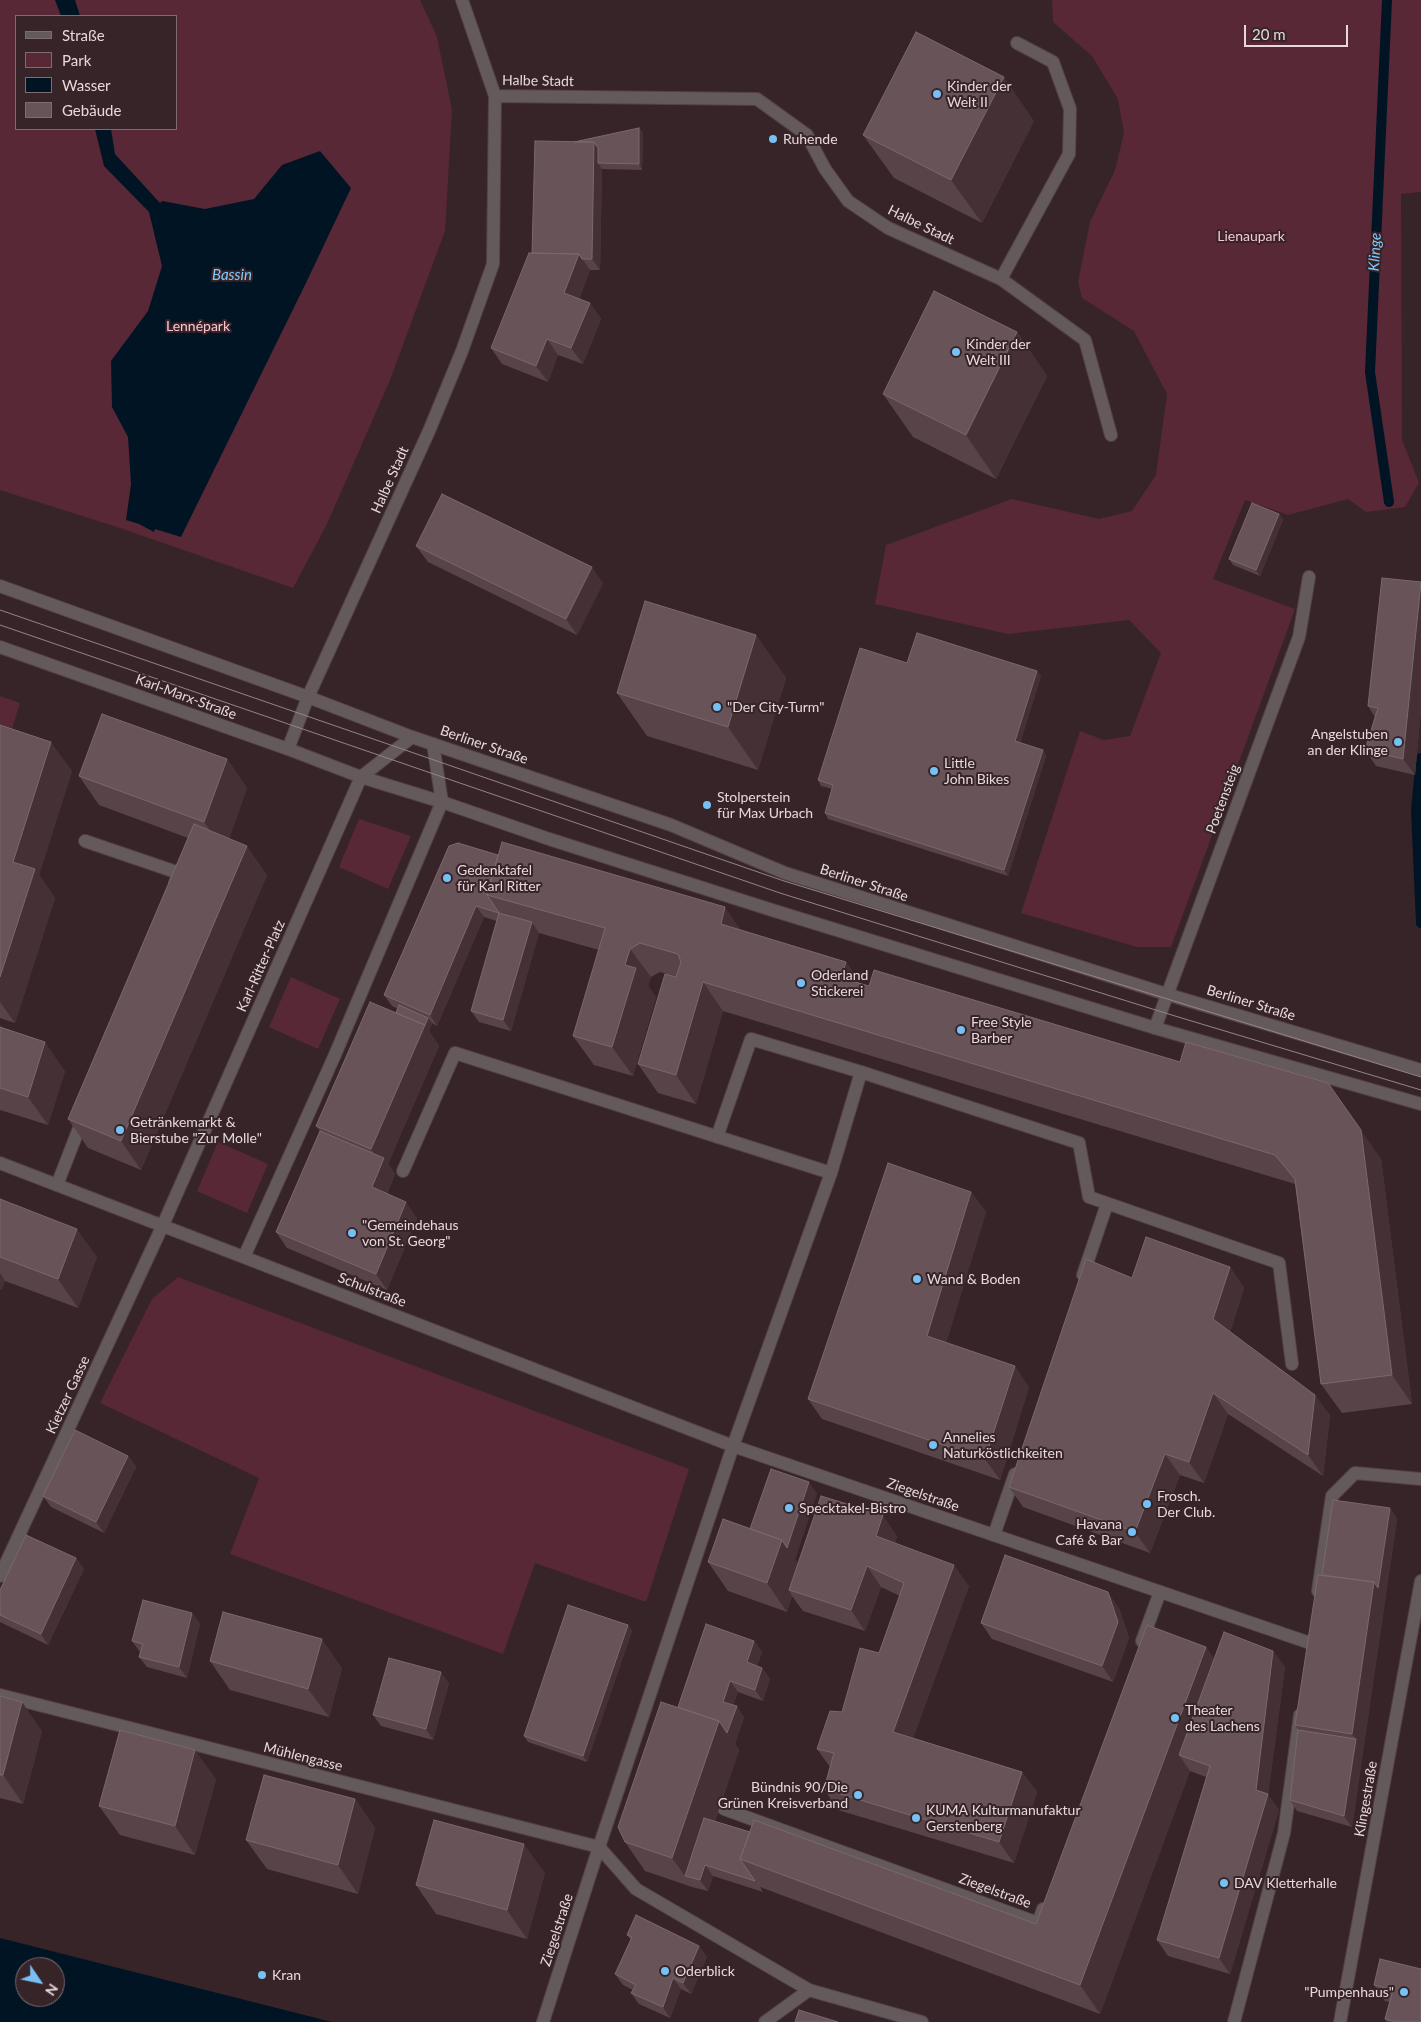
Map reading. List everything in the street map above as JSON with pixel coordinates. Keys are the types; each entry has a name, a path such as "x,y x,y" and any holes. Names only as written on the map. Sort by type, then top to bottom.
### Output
{"street":[{"name":"Halbe Stadt","path":"288,750 308,697 429,430 462,351 492,264 495,96 462,0"},
{"path":"1001,279 1069,154 1070,109 1053,62 1017,43"},
{"name":"Halbe Stadt","path":"495,96 757,99 807,135 825,169 848,201 888,228 1001,279 1085,340 1111,435"},
{"name":"Poetensteig","path":"1154,1028 1299,637 1309,577"},
{"path":"0,586 308,697"},
{"name":"Karl-Marx-Straße","path":"0,647 361,777"},
{"name":"Berliner Straße","path":"308,697 412,737 671,825 785,873 1166,994 1421,1070"},
{"name":"Karl-Ritter-Platz","path":"162,1227 361,777 412,737"},
{"path":"244,1257 334,1057 442,802 433,744"},
{"path":"361,777 775,912 1154,1028 1421,1104"},
{"path":"85,841 179,873 172,892"},
{"path":"717,1137 751,1039 861,1072 1079,1143 1089,1198 1279,1263 1292,1364"},
{"path":"403,1172 455,1053 831,1173"},
{"name":"Ziegelstraße","path":"544,2022 599,1847 733,1446 831,1173 861,1072"},
{"path":"57,1185 89,1103"},
{"name":"Schulstraße","path":"0,1163 733,1446"},
{"path":"1078,1288 1107,1204"},
{"name":"Kietzer Gasse","path":"0,1576 162,1227"},
{"name":"Ziegelstraße","path":"733,1446 1310,1644"},
{"path":"994,1535 1020,1460"},
{"path":"1316,1606 1332,1496 1355,1473 1421,1479"},
{"name":"Klingestraße","path":"1340,2022 1421,1581"},
{"path":"1136,1656 1160,1592"},
{"name":"Mühlengasse","path":"0,1695 599,1847"},
{"path":"1234,2022 1284,1832 1302,1703"},
{"name":"Ziegelstraße","path":"724,1809 1038,1922 1048,1895"},
{"path":"599,1847 636,1889 809,1990 922,2022"},
{"path":"765,2022 809,1990"}],"green space":[{"name":"Lennépark","path":"0,0 420,0 437,37 452,110 445,231 390,380 327,524 293,588 117,527 0,490"},
{"name":"Lienaupark","path":"1052,0 1421,0 1421,192 1401,194 1402,440 1419,483 1405,507 1366,512 1348,499 1288,515 1245,500 1213,579 1295,609 1171,947 1137,947 1021,913 1080,731 1104,740 1130,736 1161,653 1129,620 1008,634 875,604 886,545 1012,499 1099,519 1132,511 1156,475 1167,394 1134,331 1082,298 1078,282 1090,222 1115,170 1124,133 1118,99 1092,56 1053,22"},
{"path":"0,696 20,703 0,767"},
{"path":"359,819 411,836 388,889 339,867"},
{"path":"291,977 340,999 318,1049 269,1027"},
{"path":"218,1142 268,1164 247,1213 197,1191"},
{"path":"178,1277 689,1469 646,1602 535,1563 503,1654 230,1554 259,1478 100,1403 152,1299"}],"water":[{"path":"55,0 75,0 80,15 61,15"},
{"name":"Bassin","path":"95,130 111,130 115,154 160,203 162,201 205,209 254,199 282,165 320,151 351,188 181,537 155,529 154,532 126,520 131,484 128,437 112,407 111,361 148,311 162,266 149,212 104,166"},
{"path":"0,1938 332,2022 0,2022"}],"building":[{"path":"916,32 1004,77 951,180 863,135"},
{"path":"639,128 639,164 598,163 598,148 594,142 574,142"},
{"path":"535,141 594,142 592,259 582,259 579,254 532,253"},
{"path":"529,253 579,254 564,293 590,303 571,348 547,339 536,366 491,348"},
{"path":"934,291 1017,332 966,435 883,394"},
{"path":"442,494 592,567 566,619 416,546"},
{"path":"1252,503 1279,514 1256,570 1229,559"},
{"path":"1382,578 1421,582 1403,759 1365,750 1378,708 1368,706"},
{"path":"645,601 756,635 728,727 617,693"},
{"name":"Little John Bikes","path":"917,633 1037,671 1015,741 1043,750 1004,870 825,813 833,785 818,780 860,648 907,663"},
{"path":"102,714 227,759 204,822 79,776"},
{"path":"0,725 51,742 13,862 35,869 0,977"},
{"path":"194,824 247,846 121,1141 68,1119"},
{"path":"502,842 725,907 721,924 846,962 841,978 869,986 874,970 1180,1062 1186,1042 1328,1083 1361,1130 1392,1375 1321,1384 1295,1179 1275,1155 703,982 676,1075 638,1064 665,974 676,977 681,962 678,954 640,943 630,949 625,965 636,968 612,1047 573,1036 605,928 487,895"},
{"path":"458,843 498,855 487,895 499,913 476,906 430,1015 384,995 449,846"},
{"path":"499,913 532,922 503,1020 471,1011"},
{"path":"370,1002 425,1025 371,1149 316,1126"},
{"path":"399,1005 428,1018 425,1025 396,1013"},
{"path":"0,1027 45,1042 28,1097 0,1088"},
{"name":"\"Gemeindehaus von St. Georg\"","path":"320,1131 384,1158 372,1187 406,1202 376,1274 276,1232"},
{"path":"888,1163 971,1192 927,1336 1015,1366 985,1459 808,1399"},
{"path":"0,1199 77,1229 58,1279 0,1257"},
{"path":"1146,1237 1230,1267 1213,1319 1315,1395 1308,1455 1213,1393 1189,1462 1165,1454 1135,1532 1009,1487 1086,1259 1132,1278"},
{"path":"75,1430 128,1456 96,1522 43,1496"},
{"path":"771,1469 809,1482 787,1548 782,1540 750,1529"},
{"path":"821,1496 883,1515 876,1536 954,1565 893,1732 1022,1772 999,1842 824,1789 834,1753 817,1749 830,1711 842,1712 860,1648 879,1653 904,1583 867,1566 851,1610 789,1590"},
{"path":"1333,1500 1390,1508 1378,1588 1374,1582 1322,1575"},
{"path":"723,1519 782,1540 767,1583 708,1562"},
{"path":"26,1535 76,1558 41,1634 0,1615 0,1590"},
{"path":"1005,1555 1108,1592 1118,1622 1102,1666 981,1623"},
{"path":"1318,1575 1374,1582 1352,1734 1295,1725"},
{"path":"143,1600 192,1613 179,1667 139,1657 143,1644 132,1641"},
{"path":"568,1605 628,1625 583,1756 524,1736"},
{"path":"223,1612 322,1639 308,1689 210,1661"},
{"path":"706,1624 754,1641 747,1662 762,1668 755,1690 730,1681 723,1702 737,1706 727,1733 719,1721 678,1707"},
{"path":"1147,1625 1206,1647 1080,1985 740,1859 754,1820 1036,1924"},
{"path":"1224,1632 1273,1651 1256,1790 1268,1794 1219,1958 1157,1940 1210,1766 1179,1755"},
{"path":"389,1658 441,1672 426,1729 373,1715"},
{"path":"0,1696 22,1702 3,1775 0,1775"},
{"path":"661,1702 719,1721 672,1858 625,1842 618,1827"},
{"path":"120,1730 195,1750 175,1826 99,1806"},
{"path":"1298,1730 1356,1739 1344,1816 1290,1800"},
{"path":"264,1775 355,1799 338,1865 246,1840"},
{"path":"704,1818 750,1832 740,1859 755,1881 705,1865 700,1880 685,1876"},
{"path":"434,1820 524,1844 507,1910 416,1885"},
{"name":"Oderblick","path":"636,1915 699,1946 683,1983 673,1978 663,2007 631,1993 636,1985 615,1974 632,1937 627,1935"},
{"path":"1380,1959 1421,1969 1421,2022 1397,2022 1385,2019 1393,1990 1374,1985"},
{"path":"799,2010 838,2022 795,2022"}],"waterway":[{"name":"Klinge","path":"1387,0 1370,372 1389,502"},
{"name":"Klinge","path":"1421,758 1416,810 1421,923"}],"tram line":[{"path":"0,610 784,881 1421,1077"},
{"path":"0,625 780,893 1175,1016 1421,1090"}],"place":[{"name":"Kinder der Welt II","path":"937,94"},
{"name":"Ruhende","path":"773,139"},
{"name":"Kinder der Welt III","path":"956,352"},
{"name":"\"Der City-Turm\"","path":"717,707"},
{"name":"Angelstuben an der Klinge","path":"1398,742"},
{"name":"Little John Bikes","path":"934,771"},
{"name":"Stolperstein für Max Urbach","path":"707,805"},
{"name":"Gedenktafel für Karl Ritter","path":"447,878"},
{"name":"Oderland Stickerei","path":"801,983"},
{"name":"Free Style Barber","path":"961,1030"},
{"name":"Getränkemarkt & Bierstube \"Zur Molle\"","path":"120,1130"},
{"name":"\"Gemeindehaus von St. Georg\"","path":"352,1233"},
{"name":"Wand & Boden","path":"917,1279"},
{"name":"Annelies Naturköstlichkeiten","path":"933,1445"},
{"name":"Frosch. Der Club.","path":"1147,1504"},
{"name":"Specktakel-Bistro","path":"789,1508"},
{"name":"Havana Café & Bar","path":"1132,1532"},
{"name":"Theater des Lachens","path":"1175,1718"},
{"name":"Bündnis 90/Die Grünen Kreisverband","path":"858,1795"},
{"name":"KUMA Kulturmanufaktur Gerstenberg","path":"916,1818"},
{"name":"DAV Kletterhalle","path":"1224,1883"},
{"name":"Oderblick","path":"665,1971"},
{"name":"Kran","path":"262,1975"},
{"name":"\"Pumpenhaus\"","path":"1404,1992"}]}
